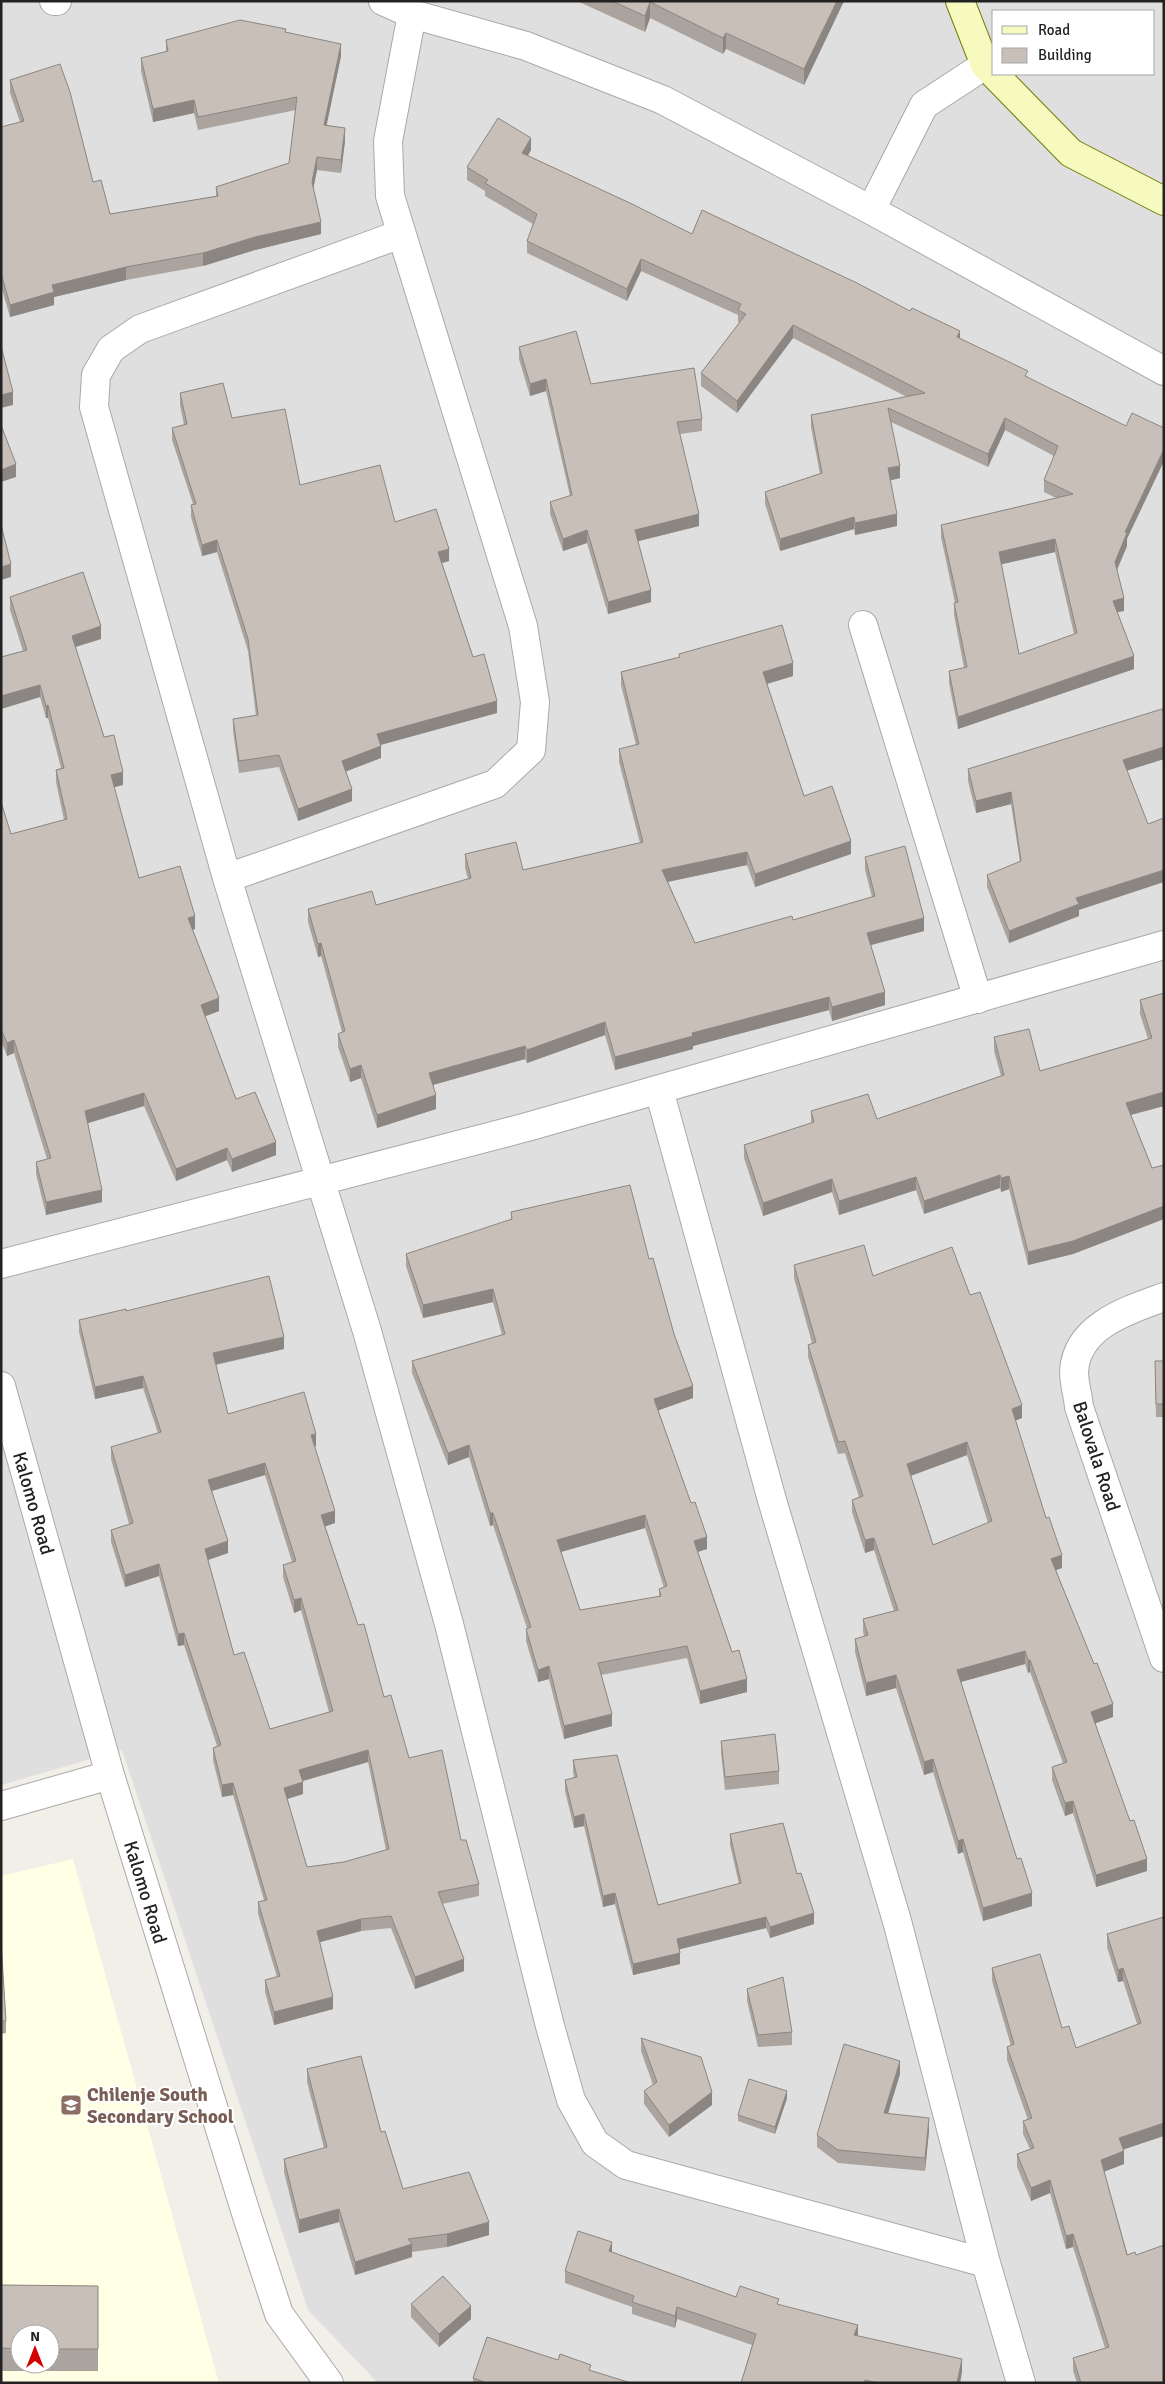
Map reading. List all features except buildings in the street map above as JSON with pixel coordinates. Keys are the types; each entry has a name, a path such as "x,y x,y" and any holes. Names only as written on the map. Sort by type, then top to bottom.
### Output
{"street":[{"path":"383,1 412,14 526,46 664,100 871,210 1164,371"},
{"path":"960,1 985,65 992,72"},
{"path":"227,878 495,784 531,750 535,702 523,626 390,196 388,141 412,14"},
{"path":"871,210 924,105 985,65"},
{"path":"995,75 1071,153 1164,201"},
{"path":"401,234 140,329 111,349 96,375 94,407 227,878 367,1331 449,1624 571,2100 596,2142 626,2166 986,2263"},
{"path":"863,625 978,999"},
{"path":"1,1264 321,1182 659,1090 1164,945"},
{"path":"659,1090 775,1510 897,1921 986,2263 1021,2383"},
{"name":"Balovala Road","path":"1164,1296 1118,1314 1084,1341 1074,1371 1079,1406 1164,1658"},
{"name":"Kalomo Road","path":"1,1386 110,1774 279,2314 329,2383"},
{"path":"1,1806 110,1774"}],"shaded area":[{"path":"1,1 1164,1 1164,2383 378,2383 308,2310 122,1750 1,1785"},
{"name":"Chilenje South Secondary School","path":"73,1859 219,2383 1,2383 1,1876"}],"place":[{"name":"Chilenje South Secondary School","path":"71,2105"}]}
